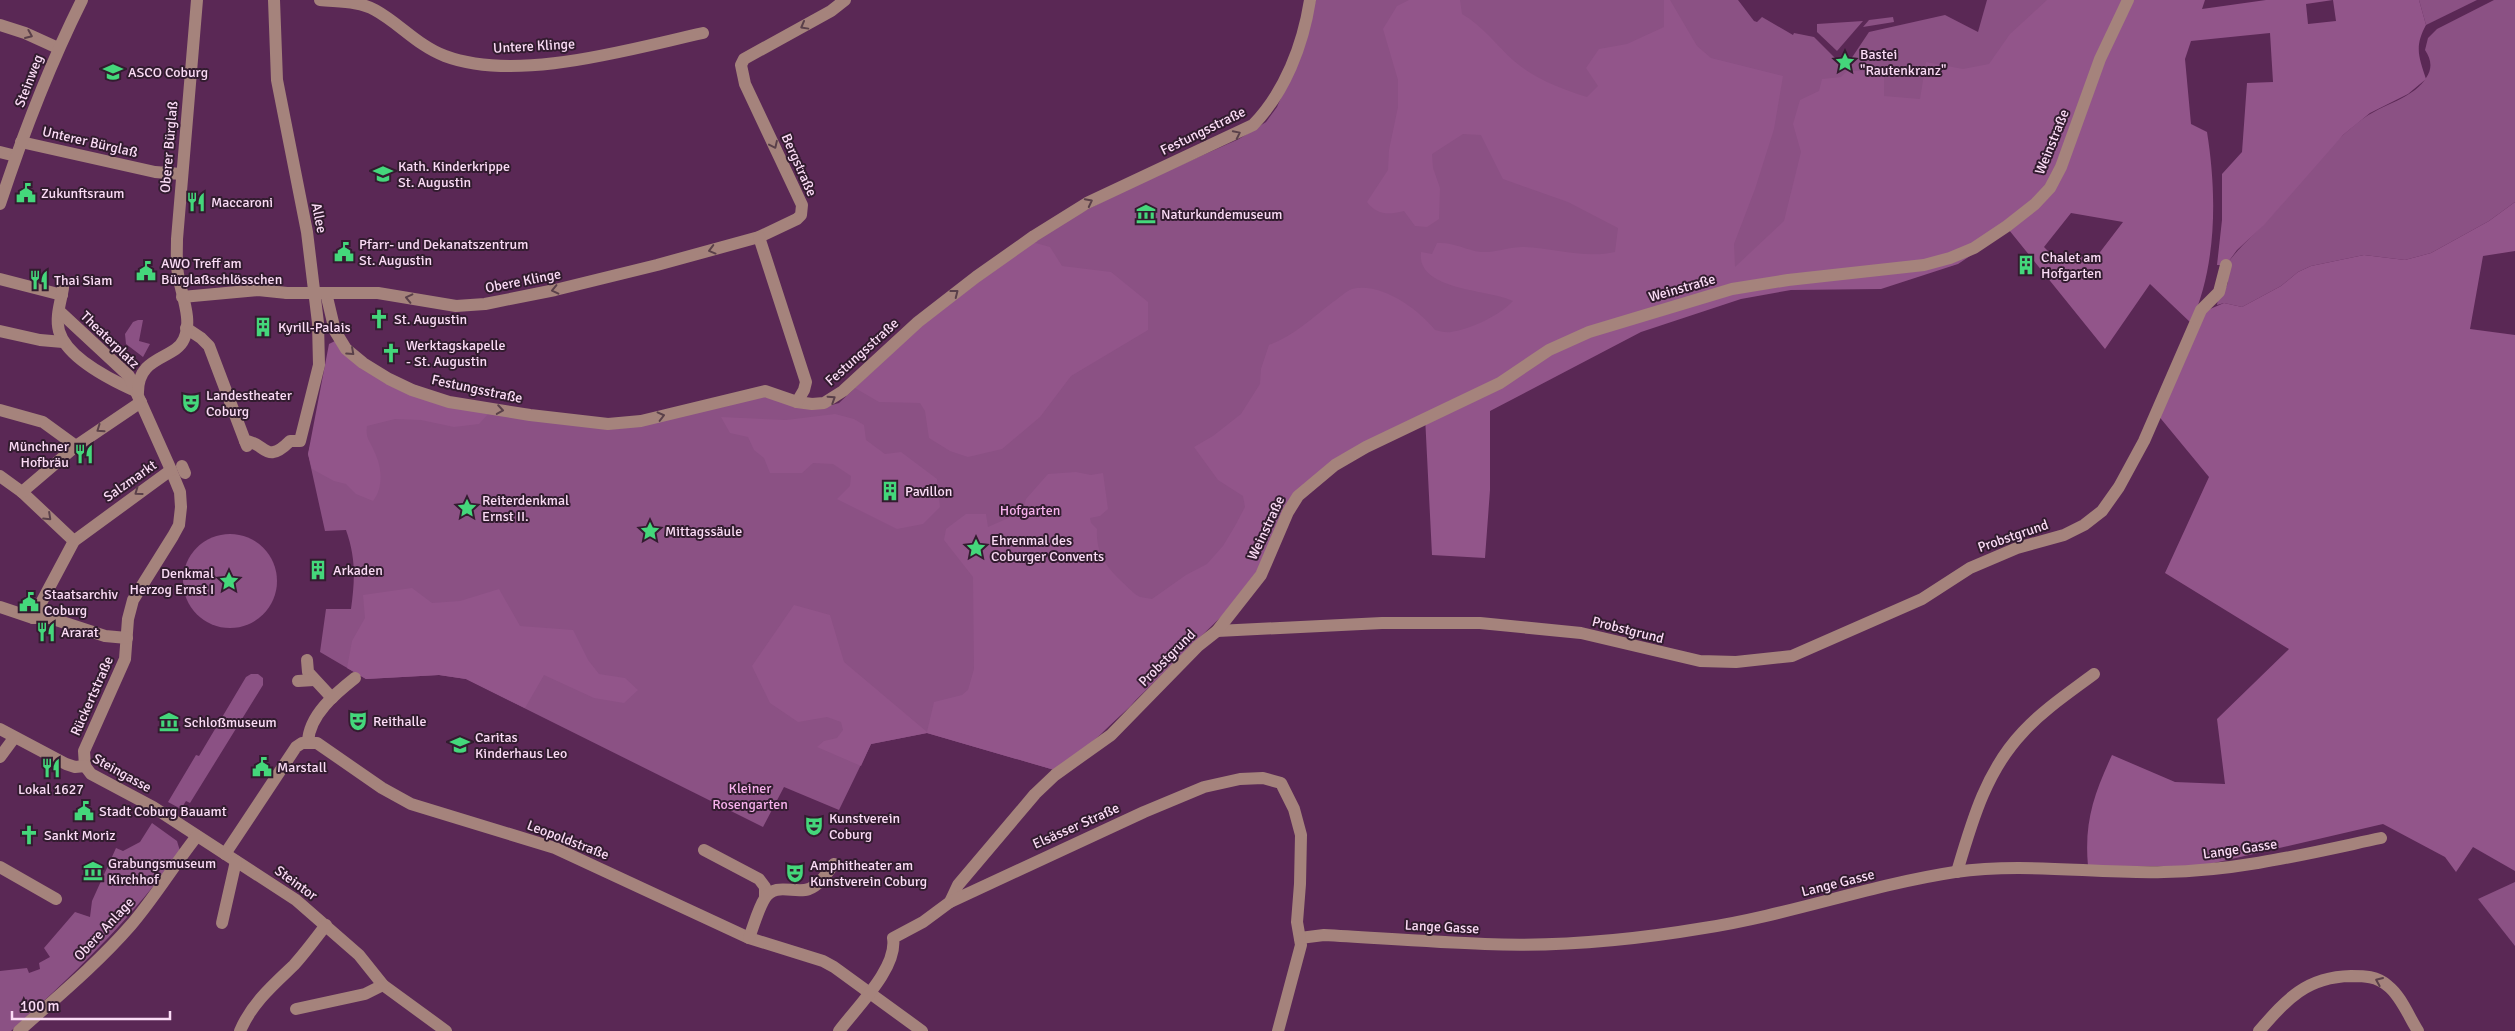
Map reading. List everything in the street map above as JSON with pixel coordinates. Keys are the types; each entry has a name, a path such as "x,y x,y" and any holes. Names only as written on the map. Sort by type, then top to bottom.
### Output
{"street":[{"name":"Steinweg","path":"0,204 21,142 58,48 82,0"},
{"name":"Oberer Bürglaß","path":"186,328 177,271 177,239 197,0"},
{"name":"Allee","path":"186,328 201,338 208,346 246,443 272,452 283,448 290,440 300,441 318,365 318,324 307,232 277,80 274,0"},
{"name":"Untere Klinge","path":"320,0 363,2 444,55 475,63 520,65 586,58 702,33"},
{"name":"Bergstraße","path":"759,237 797,219 801,215 802,205 745,84 741,64 752,54 831,11 845,0"},
{"name":"Festungsstraße","path":"326,293 335,331 343,344 352,353 389,379 412,390 448,402 530,415 608,424 641,421 765,391 797,402 818,404 829,401 918,322 976,277 1075,210 1253,125 1270,107 1282,88 1294,58 1310,0"},
{"name":"Weinstraße","path":"1216,630 1260,575 1288,512 1298,496 1314,481 1335,465 1366,447 1500,383 1549,350 1589,332 1732,289 1788,280 1924,265 1950,258 1974,248 2007,226 2040,199 2050,188 2061,167 2100,59 2128,0"},
{"path":"0,25 25,33 58,48"},
{"name":"Unterer Bürglaß","path":"21,142 155,172 181,174"},
{"path":"0,152 16,156"},
{"path":"759,237 806,382 797,402"},
{"name":"Obere Klinge","path":"182,297 258,290 287,293 378,293 439,304 485,304 564,288 759,237"},
{"name":"Probstgrund","path":"950,902 958,885 1035,794 1061,771 1111,735 1216,630 1382,623 1480,623 1581,633 1700,661 1736,662 1792,656 1922,599 1970,568 2017,548 2064,535 2084,525 2102,511 2119,486 2144,441 2202,310 2219,292 2226,265"},
{"name":"Theaterplatz","path":"0,279 62,292 59,330 63,342 103,376 139,397"},
{"name":"Theaterplatz","path":"59,311 129,376 179,469"},
{"name":"Theaterplatz","path":"139,397 141,375 159,358 181,344 186,328"},
{"path":"0,331 40,340 63,342"},
{"path":"22,492 76,446 139,397"},
{"path":"0,410 43,422 76,446"},
{"name":"Salzmarkt","path":"74,541 106,516 179,469"},
{"name":"Rückertstraße","path":"85,766 84,751 125,659 128,619 133,600 178,525 181,507 179,469"},
{"path":"0,476 22,492 74,541 34,618"},
{"path":"0,607 34,618 50,618 105,636 127,638"},
{"path":"307,660 308,672 332,698"},
{"path":"1956,872 1984,791 2010,747 2024,730 2094,674"},
{"path":"222,923 230,857 296,747 308,742 310,727 332,698 356,678"},
{"path":"298,681 314,680"},
{"name":"Steingasse","path":"0,729 66,764 78,767 85,766 91,774 153,807 230,857"},
{"path":"0,757 14,738"},
{"name":"Leopoldstraße","path":"308,742 317,743 382,788 411,804 570,854 748,938 822,961 834,967 922,1031"},
{"name":"Elsässer Straße","path":"869,992 892,960 895,946 893,938 923,922 950,902 1100,832 1204,787 1240,779 1263,778 1281,783 1294,810 1301,835 1297,922 1300,938"},
{"name":"Obere Anlage","path":"19,1031 104,954 130,926 162,887 197,836"},
{"name":"Lange Gasse","path":"1300,938 1324,935 1487,945 1590,941 1668,933 1742,922 1878,888 1956,872 2026,866 2128,872 2204,870 2293,856 2381,838"},
{"path":"704,850 759,879 765,887 765,897 748,938"},
{"name":"Steintor","path":"230,857 296,900 346,943 383,985 446,1031"},
{"path":"765,897 775,890 798,891 810,888 822,881 834,864"},
{"path":"0,867 56,899"},
{"path":"240,1031 246,1017 263,993 295,963 326,925"},
{"path":"1278,1031 1301,952 1300,938"},
{"path":"2259,1031 2287,999 2312,983 2336,976 2366,976 2379,980 2392,989 2418,1031"},
{"path":"296,1008 365,994 383,985"},
{"path":"839,1031 869,992"}],"green space":[{"name":"Hofgarten","path":"1316,0 1738,0 1754,21 1757,22 1762,17 1793,35 1794,33 1814,37 1845,68 1869,32 1945,15 1978,32 1987,0 2126,0 2061,157 1589,328 1311,479 1130,707 1058,771 927,733 871,744 839,810 784,787 763,827 466,679 439,675 366,679 320,652 326,609 351,609 353,588 352,550 346,530 325,531 308,454 337,340 415,397 617,429 760,396 821,408 839,403 921,326 998,265 1069,219 1129,188 1239,139 1266,122 1277,107 1287,84"},
{"path":"1409,0 1460,0 1462,14 1476,24 1514,61 1549,83 1587,97 1598,86 1586,68 1599,49 1627,44 1664,27 1664,0 1670,0 1697,46 1711,58 1783,76 1774,129 1755,189 1734,244 1735,267 1784,221 1801,152 1793,124 1800,100 1819,91 1822,79 1841,77 1847,71 1868,71 1884,75 1884,96 1920,99 1926,62 1963,69 1989,64 2010,34 2047,0 2205,0 2202,9 2266,0 2333,0 2419,0 2426,25 2420,40 2419,52 2426,79 2408,94 2370,113 2343,135 2264,225 2237,250 2226,265 2217,265 2222,220 2222,174 2242,152 2247,83 2273,82 2270,33 2191,41 2185,59 2191,124 2207,132 2213,204 2210,253 2206,277 2200,301 2191,323 2150,284 2105,349 2009,230 1958,264 1881,289 1791,290 1741,299 1641,332 1490,411 1490,490 1485,558 1432,555 1425,416 1311,479 1266,559 1228,610 1100,735 1058,771 927,733 871,744 861,766 817,747 824,741 837,738 843,730 841,722 827,717 798,722 770,703 752,666 794,605 830,615 844,662 927,732 934,702 962,695 968,690 974,669 973,577 944,540 946,529 966,514 986,514 988,527 1022,512 1026,499 1048,474 1076,472 1091,475 1103,473 1108,509 1100,516 1090,518 1091,523 1097,529 1099,549 1107,566 1120,580 1140,597 1152,599 1186,575 1207,564 1223,546 1245,507 1243,496 1218,480 1194,447 1213,436 1241,414 1260,384 1261,369 1269,345 1295,332 1352,289 1375,289 1387,293 1409,306 1435,330 1447,332 1467,328 1484,321 1500,312 1513,301 1456,287 1430,274 1423,265 1421,252 1432,254 1437,243 1481,252 1523,247 1581,254 1615,252 1618,228 1568,202 1503,179 1481,135 1463,134 1432,154 1433,168 1440,188 1439,219 1427,227 1415,226 1404,211 1383,213 1367,202 1388,170 1389,150 1398,107 1398,80 1383,29 1397,6","holes":["2333,0 2336,21 2308,24 2306,4","2071,213 2123,222 2094,260 2074,253 2053,256 2044,247"]},
{"path":"2419,0 2477,0 2426,25"},
{"path":"2494,0 2515,0 2515,202 2489,221 2431,253 2405,260 2364,255 2311,266 2298,272 2281,286 2242,307 2224,303 2217,305 2228,281 2226,265 2334,143 2365,117 2409,94 2421,84 2428,74 2430,67 2430,60 2425,50 2428,38 2437,29"},
{"path":"1893,17 1894,22 1863,27 1869,20"},
{"path":"1863,21 1837,51 1817,32 1817,24"},
{"path":"2515,202 2515,251 2483,256 2470,329 2515,335 2515,871 2473,847 2456,872 2445,857 2383,824 2201,866 2088,866 2089,822 2095,796 2112,755 2175,782 2225,784 2217,719 2289,649 2165,573 2209,477 2157,414 2203,312 2224,303 2242,307 2281,286 2298,272 2311,266 2364,255 2405,260 2431,253 2489,221"},
{"path":"1032,242 1050,247 1062,266 1111,272 1148,302 1148,330 1071,376 1040,417 1002,449 968,457 950,451 929,438 925,411 920,403 879,402 855,388 921,326"},
{"path":"143,320 139,341 150,344 143,357 126,344 125,334 133,322"},
{"path":"337,340 357,363 489,413 479,424 454,427 421,420 395,419 367,426 367,437 379,464 381,477 379,490 373,501 356,494 346,484 334,481 312,469 308,454 329,344"},
{"path":"835,414 854,419 864,425 866,440 885,454 901,452 937,479 940,507 923,524 897,529 837,499 850,486 851,476 833,464 813,463 802,473 770,473 764,458 754,450 748,437 730,433 721,417 786,420"},
{"path":"230,534 248,537 263,548 274,563 277,581 274,599 263,614 248,625 230,628 212,625 197,614 186,599 183,581 186,563 197,548 212,537"},
{"path":"412,588 432,603 460,601 499,589 520,626 573,630 588,660 599,674 625,678 638,690 624,703 594,698 544,675 525,708 466,679 439,675 366,679 347,668 352,641 365,618 363,595"},
{"path":"251,674 258,674 263,678 263,685 190,803 186,801 181,809 168,802 196,755 199,756 246,677"},
{"path":"152,823 177,841 180,851 121,924 57,989 11,1031 0,1031 0,971 27,968 29,973 40,969 39,963 50,957 44,948 75,912 90,917 92,901 116,848 123,851 140,842"},
{"path":"2515,882 2515,946 2478,899"}],"place":[{"name":"Bastei \"Rautenkranz\"","path":"1845,62"},
{"name":"ASCO Coburg","path":"113,72"},
{"name":"Kath. Kinderkrippe St. Augustin","path":"383,174"},
{"name":"Zukunftsraum","path":"26,193"},
{"name":"Maccaroni","path":"196,202"},
{"name":"Naturkundemuseum","path":"1146,214"},
{"name":"Pfarr- und Dekanatszentrum St. Augustin","path":"344,252"},
{"name":"Chalet am Hofgarten","path":"2026,265"},
{"name":"AWO Treff am Bürglaßschlösschen","path":"146,271"},
{"name":"Thai Siam","path":"39,280"},
{"name":"St. Augustin","path":"379,319"},
{"name":"Kyrill-Palais","path":"263,327"},
{"name":"Werktagskapelle - St. Augustin","path":"391,353"},
{"name":"Landestheater Coburg","path":"191,403"},
{"name":"Münchner Hofbräu","path":"84,454"},
{"name":"Pavillon","path":"890,491"},
{"name":"Reiterdenkmal Ernst II.","path":"467,508"},
{"name":"Mittagssäule","path":"650,531"},
{"name":"Ehrenmal des Coburger Convents","path":"976,548"},
{"name":"Arkaden","path":"318,570"},
{"name":"Denkmal Herzog Ernst I","path":"229,581"},
{"name":"Staatsarchiv Coburg","path":"29,602"},
{"name":"Ararat","path":"46,632"},
{"name":"Reithalle","path":"358,721"},
{"name":"Schloßmuseum","path":"169,722"},
{"name":"Caritas Kinderhaus Leo","path":"460,745"},
{"name":"Marstall","path":"262,767"},
{"name":"Lokal 1627","path":"51,768"},
{"name":"Stadt Coburg Bauamt","path":"84,811"},
{"name":"Kunstverein Coburg","path":"814,826"},
{"name":"Sankt Moriz","path":"29,835"},
{"name":"Grabungsmuseum Kirchhof","path":"93,871"},
{"name":"Amphitheater am Kunstverein Coburg","path":"795,873"}],"park label":[{"name":"Kleiner Rosengarten","path":"750,796"}]}
